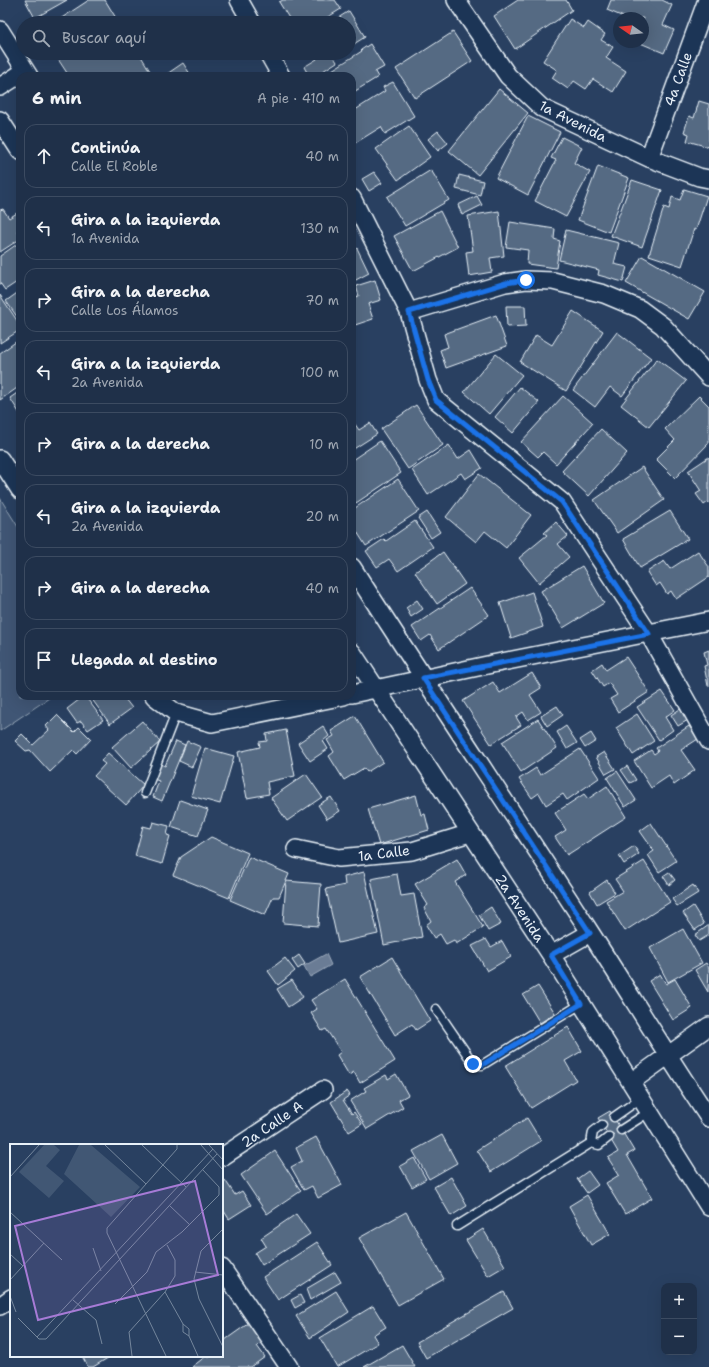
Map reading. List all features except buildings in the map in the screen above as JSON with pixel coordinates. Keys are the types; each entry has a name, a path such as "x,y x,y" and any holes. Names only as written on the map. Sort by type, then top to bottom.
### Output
{"street":[{"path":"238,0 248,16"},
{"name":"1a Avenida","path":"456,0 508,76 542,108 649,158 699,177 709,178"},
{"name":"4a Calle","path":"649,158 707,0"},
{"path":"0,30 16,55"},
{"path":"19,60 26,72"},
{"path":"272,60 279,72"},
{"path":"0,87 16,79"},
{"path":"0,120 16,145"},
{"path":"356,206 409,312 428,380 436,400 562,502 649,634 709,741"},
{"path":"409,312 506,283 526,280 553,281 604,294 640,309 663,326 709,377"},
{"path":"0,459 16,484"},
{"path":"356,573 590,933 667,1056 709,1118"},
{"path":"356,693 377,690 423,678 709,621"},
{"name":"2a Avenida","path":"356,658 551,955 709,1207"},
{"path":"159,700 176,713 212,723 324,700"},
{"name":"1a Calle","path":"296,849 339,858 412,850 470,833"},
{"path":"551,955 590,933"},
{"path":"631,1082 709,1026"},
{"name":"2a Calle A","path":"223,1156 322,1090"},
{"path":"223,1269 289,1367"},
{"path":"0,1306 10,1299"}],"lane":[{"path":"145,793 176,713"},
{"path":"436,1009 473,1064 482,1065 581,1004"},
{"path":"614,1117 645,1105"},
{"path":"621,1130 645,1105"},
{"path":"591,1143 592,1132 602,1125"},
{"path":"458,1226 591,1143 599,1144 609,1138"}],"shaded area":[{"path":"0,498 16,524 16,700 46,700 0,731"},
{"path":"326,954 331,965 310,977 304,966"}],"route":[{"path":"473,1064 482,1065 581,1004 551,955 590,933 423,678 649,634 562,502 547,488 436,400 428,380 409,312 506,283 526,280"}]}
